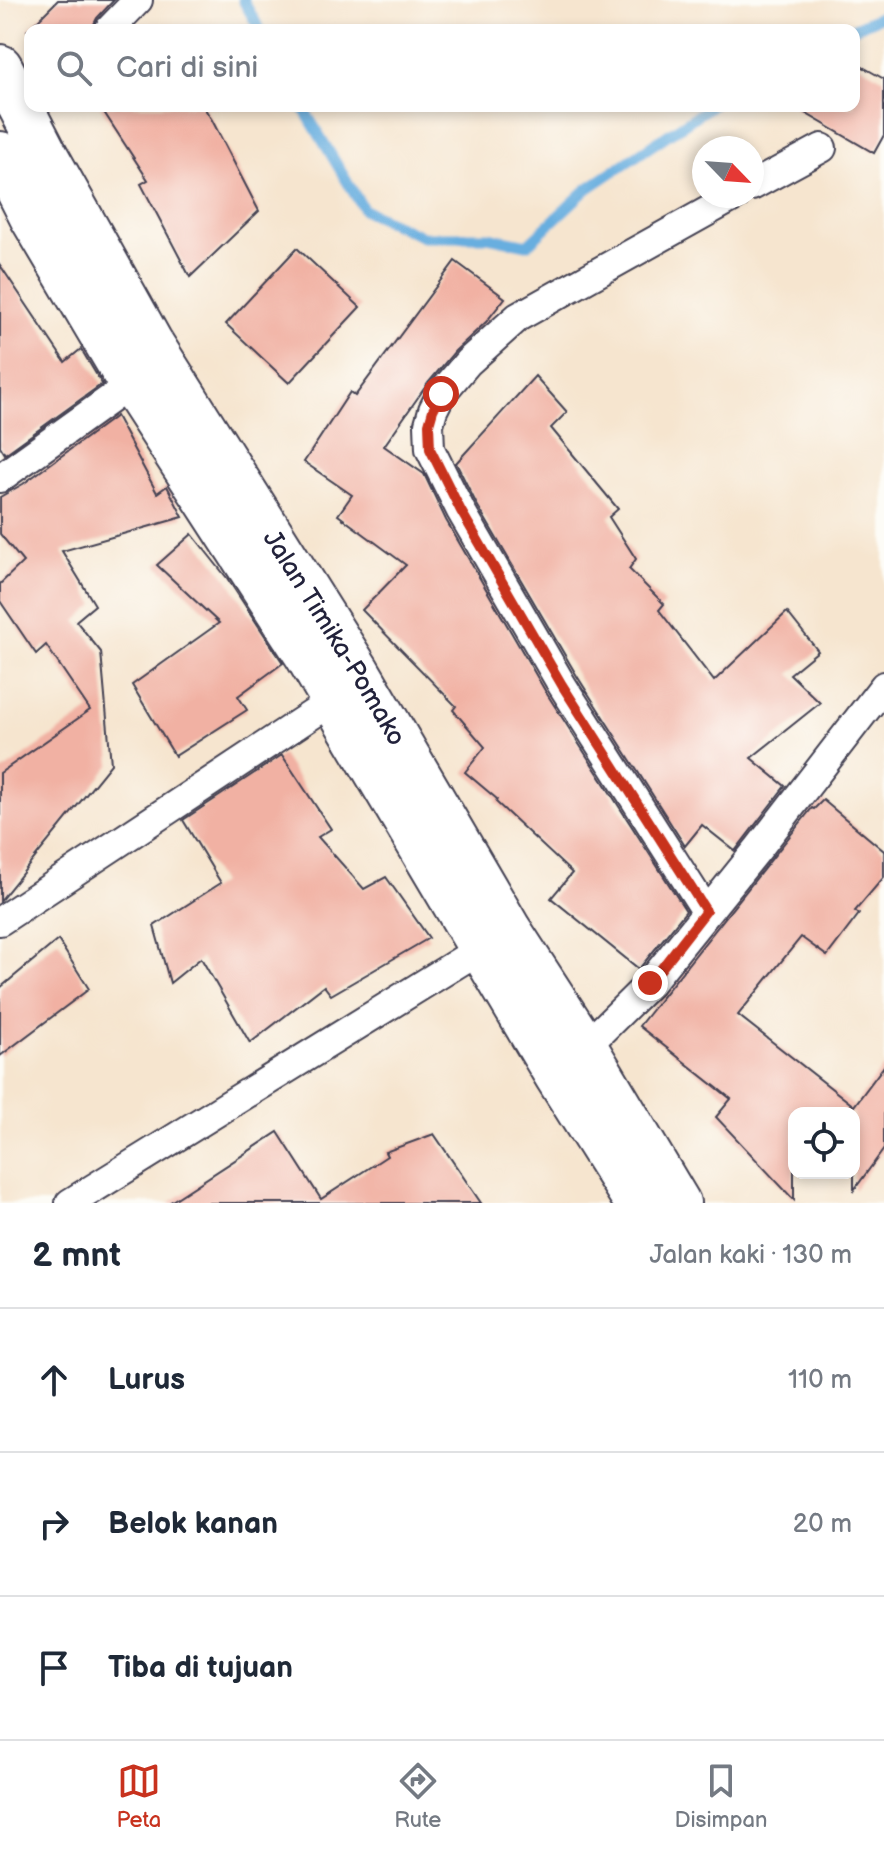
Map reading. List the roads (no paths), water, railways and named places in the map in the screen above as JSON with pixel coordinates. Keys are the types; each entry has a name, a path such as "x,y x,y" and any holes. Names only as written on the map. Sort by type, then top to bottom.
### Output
{"highway":[{"name":"Jalan Timika-Pomako","path":"28,112 150,342 358,672 509,930 585,1047 678,1203"},
{"name":"Jalan Timika-Pomako","path":"0,154 12,206 131,384 334,700 637,1203"}],"street":[{"path":"115,24 138,0"},
{"path":"764,179 822,148"},
{"path":"706,911 562,685 461,511 430,449 429,424 441,394 468,362 518,317 713,208"},
{"path":"0,478 131,384"},
{"path":"585,1047 650,983 884,686"},
{"path":"0,921 334,700"},
{"path":"70,1203 482,948"}],"waterway":[{"path":"243,0 257,24"},
{"path":"860,26 884,15"},
{"path":"306,112 364,210 423,237 488,237 527,245 587,189 702,112"}]}
